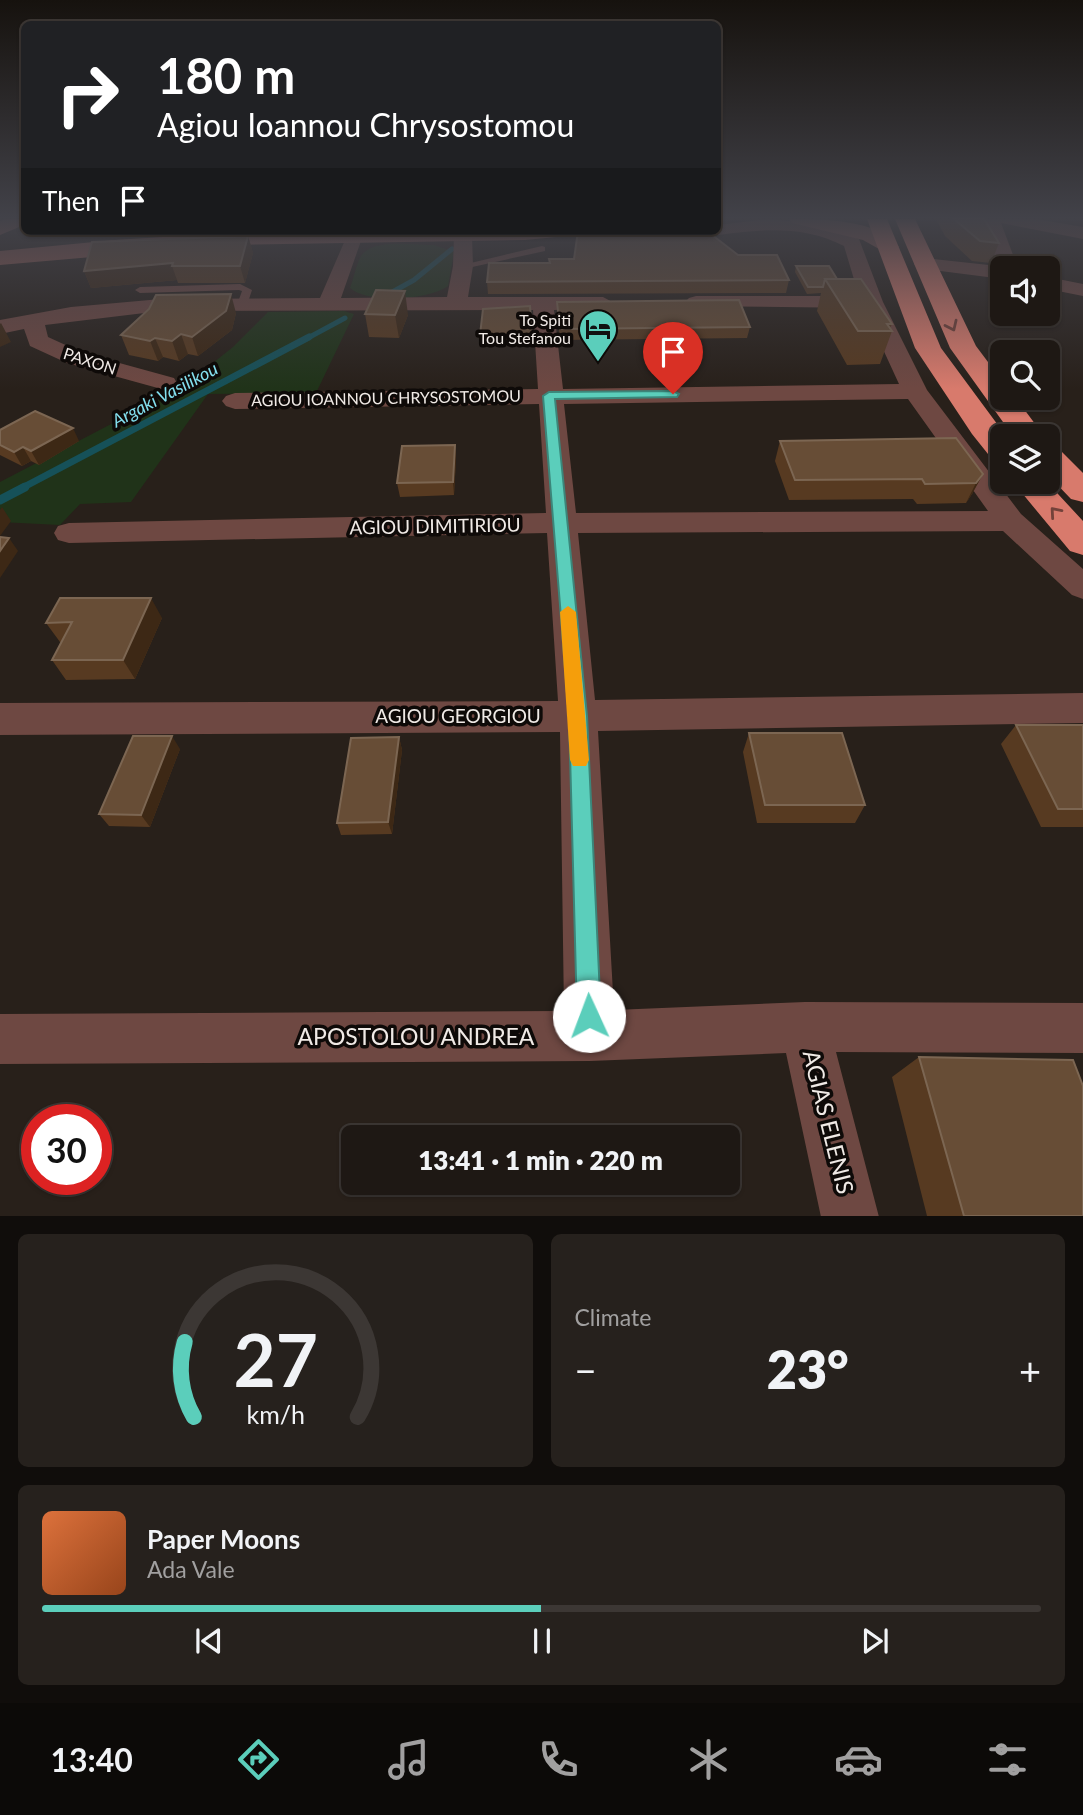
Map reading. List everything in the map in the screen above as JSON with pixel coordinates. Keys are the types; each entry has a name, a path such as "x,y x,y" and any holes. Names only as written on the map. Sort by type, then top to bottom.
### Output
{"highway":[{"path":"899,276 928,348 990,436"},
{"path":"929,276 963,348 1020,424"},
{"path":"1060,468 1083,492"},
{"path":"1040,494 1083,543"}],"street":[{"path":"328,304 340,276"},
{"path":"457,302 461,276"},
{"path":"865,276 872,302 915,391 1010,521 1083,587"},
{"path":"1060,287 1082,295"},
{"path":"0,327 114,308 457,302 625,303"},
{"path":"680,303 872,302"},
{"path":"543,303 578,716 590,1037"},
{"name":"PAXON","path":"32,320 38,341 75,358 165,383"},
{"name":"AGIOU IOANNOU CHRYSOSTOMOU","path":"235,401 915,391"},
{"name":"AGIOU DIMITIRIOU","path":"69,533 560,523 1010,521"},
{"name":"AGIOU GEORGIOU","path":"0,719 578,716 1083,708"},
{"name":"APOSTOLOU ANDREA","path":"0,1039 590,1037 805,1027 1083,1028"},
{"name":"AGIAS ELENIS","path":"805,1027 850,1216"}],"lane":[{"path":"140,290 240,287 247,290 242,305"}],"green space":[{"path":"354,276 450,276 448,286 413,297 370,296 350,288"},
{"path":"344,311 354,314 316,393 208,394 131,502 80,504 60,525 0,522 0,482 184,386 233,347 268,312"}],"building":[{"path":"488,276 787,276 789,280 487,282"},
{"path":"802,276 835,276 837,279 825,279 823,287 808,287"},
{"path":"825,279 861,279 892,324 887,324 892,331 858,331"},
{"path":"376,290 405,291 395,315 365,314"},
{"path":"231,294 226,311 192,337 181,334 172,341 155,338 150,341 121,335 149,309 156,295"},
{"path":"739,300 750,327 560,329 557,302"},
{"path":"530,306 532,334 480,335 483,309"},
{"path":"35,411 73,428 31,451 23,447 14,452 0,445 0,430"},
{"path":"956,438 983,474 976,483 925,484 922,479 795,480 780,441"},
{"path":"455,445 453,482 397,483 402,446"},
{"path":"0,537 9,538 0,551"},
{"path":"60,598 151,598 123,660 52,660 72,622 46,623"},
{"path":"1016,725 1083,725 1083,809 1058,809"},
{"path":"749,733 842,733 865,805 765,805"},
{"path":"133,736 172,736 141,815 99,814"},
{"path":"399,737 388,822 337,823 351,738"},
{"path":"919,1057 1073,1060 1083,1086 1083,1216 964,1216"}],"waterway":[{"name":"Argaki Vasilikou","path":"385,296 419,276"},
{"name":"Argaki Vasilikou","path":"306,339 345,318"},
{"name":"Argaki Vasilikou","path":"22,488 309,337"},
{"name":"Argaki Vasilikou","path":"0,500 25,487"}],"slow traffic":[{"path":"568,612 580,760"}],"place":[{"name":"To Spiti Tou Stefanou","path":"598,363"}],"route":[{"path":"589,1016 578,716 549,396 673,394"}]}
